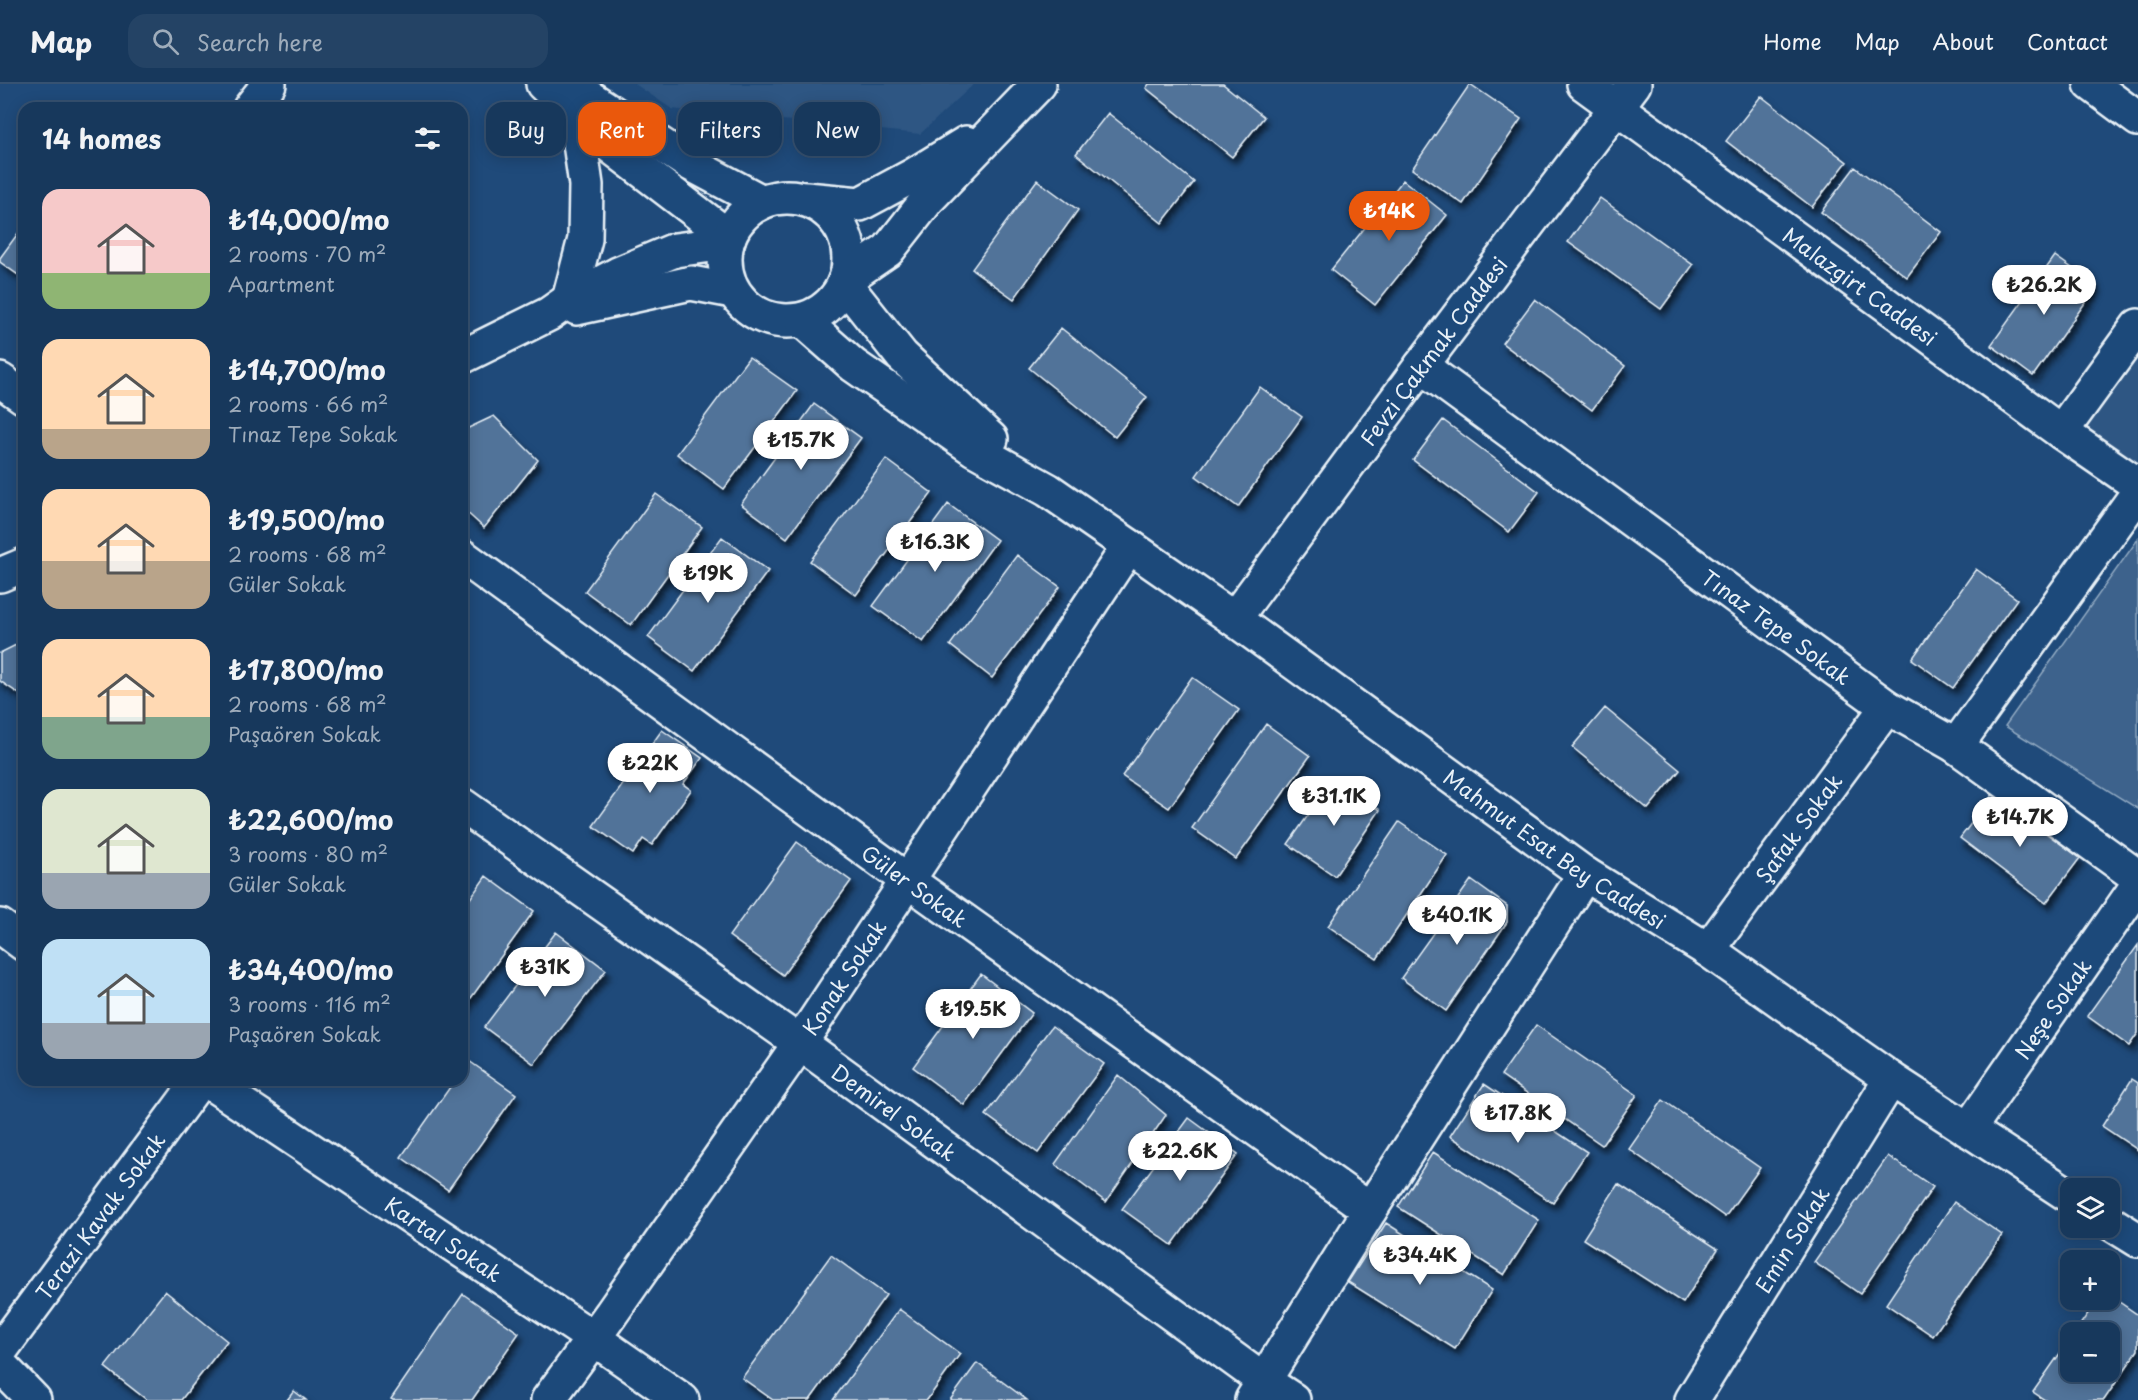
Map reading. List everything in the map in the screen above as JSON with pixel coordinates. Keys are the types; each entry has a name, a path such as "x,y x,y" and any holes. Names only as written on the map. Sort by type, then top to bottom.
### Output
{"street":[{"path":"255,102 269,84"},
{"path":"543,84 601,139 728,240"},
{"path":"569,84 689,162 762,202"},
{"path":"845,281 888,250 928,199 1039,84"},
{"name":"Malazgirt Caddesi","path":"1584,84 1625,96 2061,432 2138,485"},
{"path":"2091,84 2138,119"},
{"name":"Fevzi Çakmak Caddesi","path":"1234,620 1421,366 1625,96"},
{"path":"559,307 585,238 586,185 576,115"},
{"path":"803,199 821,207 836,220 846,238 850,258 845,281 837,297 822,311 802,320 782,321 763,316 746,306 733,291 727,275 724,259 728,240 734,225 746,212 762,202 782,196 860,204 914,175 1003,119"},
{"path":"468,354 618,274 675,250 728,240"},
{"path":"845,281 902,356 1048,490"},
{"path":"559,307 691,283 733,291"},
{"path":"802,320 853,365 955,436 1048,490"},
{"path":"2061,432 2138,326"},
{"name":"Tınaz Tepe Sokak","path":"1421,366 1887,707 1956,746 2138,877"},
{"path":"0,380 18,393"},
{"name":"Mahmut Esat Bey Caddesi","path":"1048,490 1234,620 1585,874 1708,950 1891,1079 2060,1190"},
{"path":"1956,746 2138,493"},
{"name":"Konak Sokak","path":"548,1400 800,1043 1129,546"},
{"name":"Güler Sokak","path":"468,560 907,880 1370,1210"},
{"path":"0,575 18,568"},
{"name":"Şafak Sokak","path":"1708,950 1887,707"},
{"name":"Demirel Sokak","path":"468,809 800,1043 1258,1390 1293,1400"},
{"path":"1258,1390 1585,874"},
{"name":"Neşe Sokak","path":"1968,1130 2138,885"},
{"path":"0,926 18,940"},
{"name":"Emin Sokak","path":"1692,1400 1891,1079"},
{"name":"Terazi Kavak Sokak","path":"0,1351 196,1086"},
{"name":"Kartal Sokak","path":"215,1086 682,1400"},
{"path":"2120,1228 2138,1240"},
{"path":"0,1365 30,1399"}],"shaded area":[{"path":"635,84 974,84 920,134 880,130 880,102 794,102 794,121 782,120 782,102 678,102 678,110 672,109 666,105 666,102 662,102"},
{"path":"2138,350 2138,468 2080,428"},
{"path":"2138,539 2138,809 2005,726"}],"building":[{"path":"1149,84 1223,84 1264,117 1232,157 1146,88"},
{"path":"1470,84 1521,119 1463,204 1412,169"},
{"path":"1761,96 1847,162 1812,207 1726,141"},
{"path":"1108,113 1194,182 1162,223 1076,154"},
{"path":"1855,167 1941,232 1907,277 1821,212"},
{"path":"1037,180 1078,210 1014,299 972,269"},
{"path":"1403,180 1447,215 1375,305 1331,270"},
{"path":"1600,198 1693,265 1661,309 1568,242"},
{"path":"18,233 18,275 0,262 0,258"},
{"path":"2055,256 2097,286 2033,376 1991,345"},
{"path":"1535,299 1625,366 1592,410 1502,343"},
{"path":"1061,328 1147,397 1115,437 1029,368"},
{"path":"749,357 797,391 724,489 677,454"},
{"path":"1260,387 1302,417 1238,507 1196,476"},
{"path":"814,404 861,438 787,538 741,504"},
{"path":"494,416 538,460 484,528 468,513 468,428"},
{"path":"1443,420 1539,492 1509,532 1413,460"},
{"path":"886,459 932,493 856,595 810,561"},
{"path":"656,494 702,527 631,625 585,591"},
{"path":"948,504 997,540 923,642 873,606"},
{"path":"722,537 768,571 694,671 648,637"},
{"path":"1017,555 1060,587 992,678 950,645"},
{"path":"1976,569 2017,599 1953,688 1912,659"},
{"path":"18,644 18,693 0,681 0,653"},
{"path":"1192,677 1239,710 1169,808 1122,776"},
{"path":"1605,708 1680,770 1648,809 1572,747"},
{"path":"1266,724 1310,756 1236,859 1192,828"},
{"path":"662,730 702,758 683,784 691,790 652,845 643,839 633,854 593,826"},
{"path":"1334,778 1380,810 1335,876 1288,844"},
{"path":"1994,793 2080,858 2046,903 1960,838"},
{"path":"1399,822 1447,855 1377,959 1328,926"},
{"path":"797,842 851,881 783,975 729,936"},
{"path":"486,876 534,911 468,1002 468,902"},
{"path":"1471,880 1507,906 1507,922 1446,1011 1401,978"},
{"path":"556,932 606,970 534,1064 484,1027"},
{"path":"2138,945 2138,1033 2129,1046 2087,1016"},
{"path":"981,974 1032,1013 964,1105 913,1067"},
{"path":"1536,1025 1637,1095 1602,1145 1501,1075"},
{"path":"1052,1026 1104,1064 1038,1153 986,1115"},
{"path":"468,1062 516,1094 448,1190 401,1157 451,1086 468,1086"},
{"path":"1118,1075 1166,1115 1106,1202 1055,1164"},
{"path":"2132,1079 2138,1083 2138,1150 2102,1126"},
{"path":"1484,1084 1587,1152 1553,1203 1450,1136"},
{"path":"1663,1100 1760,1168 1725,1217 1629,1149"},
{"path":"1189,1118 1238,1154 1172,1245 1122,1209"},
{"path":"1433,1152 1539,1220 1504,1275 1398,1207"},
{"path":"1888,1156 1933,1187 1860,1294 1814,1262"},
{"path":"1618,1184 1718,1249 1683,1303 1583,1239"},
{"path":"1954,1202 2002,1235 1933,1336 1886,1304"},
{"path":"1386,1223 1492,1290 1455,1349 1348,1282"},
{"path":"831,1255 886,1295 810,1400 773,1400 742,1378"},
{"path":"165,1291 227,1341 181,1400 147,1400 105,1367"},
{"path":"463,1294 519,1333 472,1400 391,1399"},
{"path":"2120,1303 2138,1315 2138,1350 2120,1376 2120,1322 2082,1322 2090,1310 2120,1310"},
{"path":"899,1309 960,1354 927,1400 833,1400"},
{"path":"2060,1353 2060,1382 2116,1382 2104,1400 2045,1400 2033,1392"},
{"path":"977,1363 1027,1400 950,1400"},
{"path":"294,1391 306,1400 287,1400"}]}
